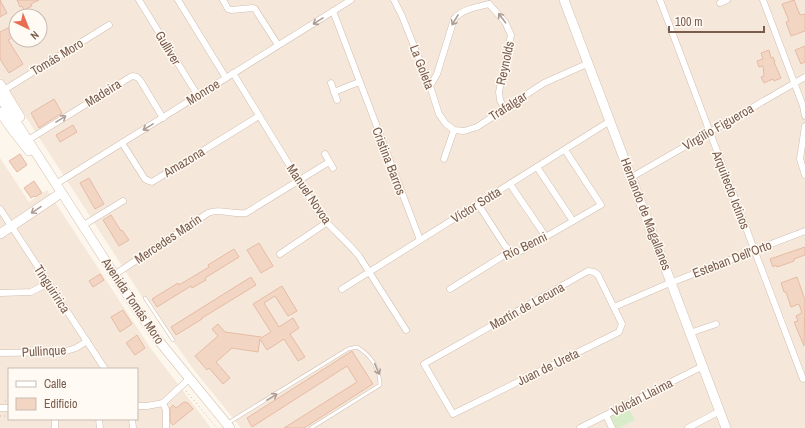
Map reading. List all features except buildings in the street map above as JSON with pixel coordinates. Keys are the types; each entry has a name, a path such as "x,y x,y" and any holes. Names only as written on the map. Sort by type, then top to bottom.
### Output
{"main road":[{"name":"Hernando de Magallanes","path":"564,0 726,428"},
{"name":"Avenida Tomás Moro","path":"1,90 45,168 114,275 159,340 228,426"},
{"name":"Avenida Tomás Moro","path":"0,112 28,151 45,168"},
{"path":"0,234 61,193"}],"street":[{"name":"Gulliver","path":"139,0 198,96"},
{"path":"178,0 226,78"},
{"path":"223,0 227,8 231,10 255,9 278,45"},
{"name":"Monroe","path":"56,184 351,0"},
{"name":"La Goleta","path":"394,0 402,16 430,86 440,118 454,130"},
{"name":"Arquitecto Ictinos","path":"660,0 803,379"},
{"path":"720,3 728,0"},
{"path":"763,0 803,106 805,116"},
{"path":"430,86 437,74 452,25 457,15 466,10 489,2"},
{"name":"Reynolds","path":"489,2 505,22 510,35 499,92 500,100 504,108"},
{"name":"Cristina Barros","path":"333,11 420,240"},
{"name":"Tomás Moro","path":"1,90 110,25"},
{"name":"Trafalgar","path":"454,130 464,131 473,129 544,82 588,63"},
{"name":"Manuel Novoa","path":"233,73 326,224 352,246 406,330"},
{"name":"Madeira","path":"29,139 132,76 136,76 140,80 163,118"},
{"name":"Virgilio Figueroa","path":"632,177 805,77"},
{"path":"334,92 359,82"},
{"path":"331,83 337,100"},
{"name":"Amazona","path":"122,143 144,179 152,182 259,116"},
{"name":"Víctor Sotta","path":"342,289 610,121"},
{"path":"805,126 803,158 805,175"},
{"path":"444,159 454,130"},
{"name":"Río Benni","path":"450,289 511,251 521,251 601,205 565,150"},
{"path":"325,154 333,168"},
{"name":"Mercedes Marín","path":"114,275 208,213 218,211 232,214 246,213 298,180 330,162"},
{"path":"537,167 573,221"},
{"path":"510,184 546,237"},
{"path":"82,226 122,201"},
{"path":"478,204 505,246 511,251"},
{"name":"Tinguiririca","path":"0,209 104,368"},
{"path":"277,256 326,224"},
{"name":"Esteban Dell'Orto","path":"614,307 672,282 805,231"},
{"name":"Martín de Lecuna","path":"453,414 424,364 588,272 594,272 598,275 614,307"},
{"path":"0,293 31,292 48,283"},
{"name":"Juan de Ureta","path":"453,414 617,334 621,330 622,324 614,307"},
{"path":"690,333 716,324"},
{"name":"Pullinque","path":"0,353 63,352 76,348 87,341"},
{"name":"Volcán Llaima","path":"580,428 703,366"},
{"path":"138,406 152,406 163,403 189,379"},
{"path":"163,403 166,410 166,428"},
{"path":"688,428 720,411"},
{"path":"606,415 612,428"}],"lane":[{"path":"145,298 173,340"},
{"path":"228,426 348,350 357,347 365,351 377,368 380,378 380,385 311,428"}],"path":[{"path":"182,386 216,428"}],"shaded area":[{"path":"0,0 805,0 805,428 241,428 194,370 144,300 0,77"},
{"path":"0,158 29,202 47,190 149,346 211,428 0,428"}],"green space":[{"path":"628,407 635,420 616,428 610,416"}]}
